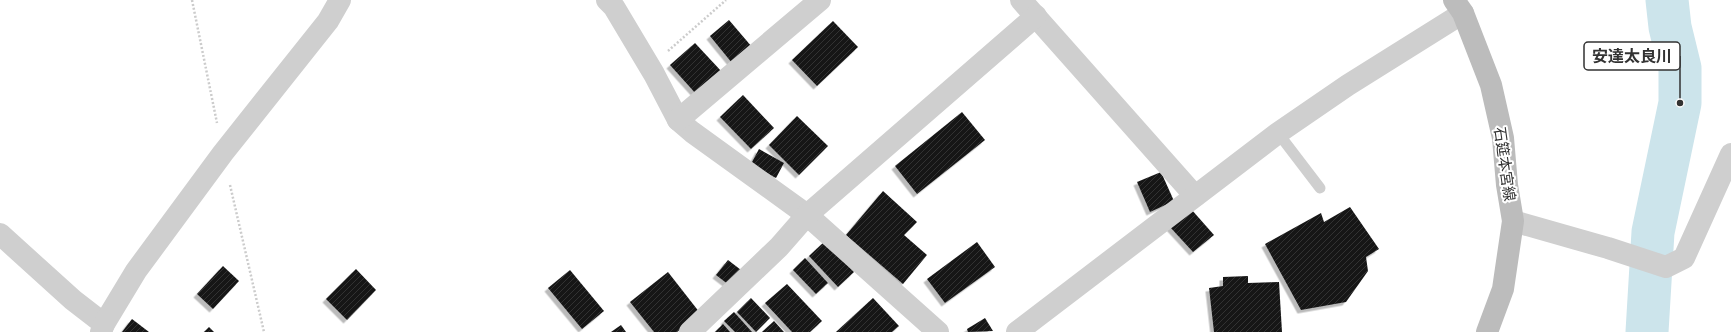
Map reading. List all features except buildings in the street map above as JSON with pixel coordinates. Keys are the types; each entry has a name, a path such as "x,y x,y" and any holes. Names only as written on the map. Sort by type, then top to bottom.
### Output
{"main road":[{"name":"石筵本宮線","path":"1458,7 1491,85 1503,138 1507,185 1513,221 1503,289 1487,332"}],"street":[{"path":"0,234 103,328 136,271 222,153 328,21 340,0"},
{"path":"607,0 614,7 650,67 678,120 692,132 807,216 938,332"},
{"path":"678,120 820,0"},
{"path":"1021,0 1195,196"},
{"path":"1017,332 1278,134 1458,7"},
{"path":"690,332 779,247 807,216 1036,16"},
{"path":"1513,221 1608,248 1666,267 1684,258 1731,154"}],"lane":[{"path":"1278,134 1320,188"}],"path":[{"path":"650,67 726,0"}],"waterway":[{"path":"1647,332 1653,232 1680,103 1680,68 1670,27 1667,0"}],"place":[{"name":"安達太良川","path":"1680,103"}]}
